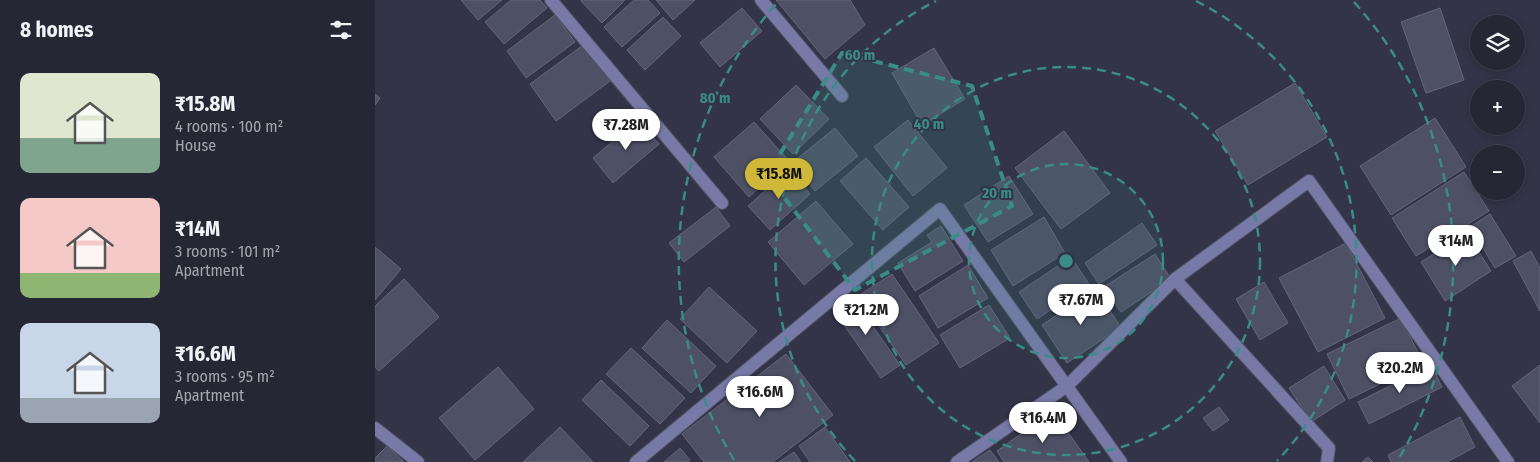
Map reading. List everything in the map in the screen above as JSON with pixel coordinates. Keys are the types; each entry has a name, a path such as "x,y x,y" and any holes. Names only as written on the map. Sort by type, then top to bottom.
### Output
{"street":[{"path":"551,0 722,203"},
{"path":"761,0 842,96"},
{"path":"957,462 1067,386 1175,279 1309,181 1508,462"},
{"path":"636,462 940,209 1121,462"},
{"path":"1175,279 1329,448 1327,462"},
{"path":"375,428 418,462"}],"highlighted area":[{"path":"842,53 972,86 1012,206 855,290 767,175"}],"building":[{"path":"461,0 502,0 478,20"},
{"path":"511,0 540,0 547,8 504,44 485,22"},
{"path":"582,0 625,0 602,23"},
{"path":"634,0 648,0 660,13 622,47 604,27"},
{"path":"656,0 695,0 673,20"},
{"path":"776,0 850,0 865,25 825,59"},
{"path":"742,8 762,31 720,67 700,43"},
{"path":"1440,8 1464,80 1426,93 1401,22"},
{"path":"555,15 575,42 526,78 507,51"},
{"path":"663,17 681,36 645,70 627,50"},
{"path":"583,45 610,81 556,121 530,84"},
{"path":"934,48 965,99 922,125 892,73"},
{"path":"1295,83 1327,137 1248,185 1215,131"},
{"path":"796,85 829,119 793,154 760,119"},
{"path":"375,94 380,98 375,105"},
{"path":"1435,118 1466,167 1391,215 1360,166"},
{"path":"638,120 659,144 613,183 593,158"},
{"path":"908,120 947,168 913,196 874,147"},
{"path":"754,122 789,161 749,197 714,157"},
{"path":"835,128 858,156 815,191 792,163"},
{"path":"1064,131 1110,193 1061,229 1015,168"},
{"path":"866,158 909,207 883,230 840,181"},
{"path":"789,169 810,194 770,230 748,206"},
{"path":"1464,172 1470,181 1470,200 1482,200 1489,211 1416,256 1392,218"},
{"path":"1009,176 1033,214 988,242 964,205"},
{"path":"816,201 853,244 804,285 768,242"},
{"path":"716,207 730,226 684,262 669,243"},
{"path":"1490,214 1516,256 1495,268 1470,227"},
{"path":"1044,217 1065,253 1013,286 991,250"},
{"path":"1142,223 1157,245 1099,284 1085,263"},
{"path":"941,226 963,261 915,291 898,263 932,242 927,235"},
{"path":"1467,233 1491,271 1445,301 1421,262"},
{"path":"1346,243 1385,318 1318,352 1279,278"},
{"path":"375,247 401,269 375,300"},
{"path":"1531,251 1540,268 1540,311 1513,261"},
{"path":"1155,254 1171,279 1121,312 1104,287"},
{"path":"1071,257 1089,284 1037,319 1019,292"},
{"path":"968,265 988,298 938,328 919,296"},
{"path":"892,274 939,343 906,365 858,296"},
{"path":"404,279 439,317 379,371 375,367 375,306"},
{"path":"1264,282 1288,323 1260,340 1236,299"},
{"path":"709,287 757,331 727,363 680,319"},
{"path":"1095,289 1121,327 1067,363 1042,325"},
{"path":"851,295 900,365 881,378 832,308"},
{"path":"989,305 1010,338 960,368 940,335"},
{"path":"1401,318 1423,363 1349,399 1327,354"},
{"path":"667,320 716,366 691,393 642,348"},
{"path":"631,348 685,398 660,424 606,374"},
{"path":"786,354 833,415 773,462 704,462 682,434"},
{"path":"1431,365 1442,387 1369,424 1358,402"},
{"path":"1540,365 1540,423 1512,386"},
{"path":"1324,366 1345,400 1311,422 1289,388"},
{"path":"498,367 534,409 475,460 439,418"},
{"path":"601,380 649,426 630,446 582,400"},
{"path":"1219,407 1229,420 1213,431 1203,418"},
{"path":"1053,411 1089,462 1004,462 997,451"},
{"path":"1460,417 1475,447 1447,462 1391,462 1388,455"},
{"path":"560,427 593,462 523,462"},
{"path":"825,427 850,462 810,462 799,446"},
{"path":"387,446 404,462 375,462 375,458"},
{"path":"680,448 690,460 687,462 664,462"},
{"path":"990,450 999,462 972,462"},
{"path":"794,452 801,462 779,462"},
{"path":"1368,457 1373,462 1362,462"}]}
